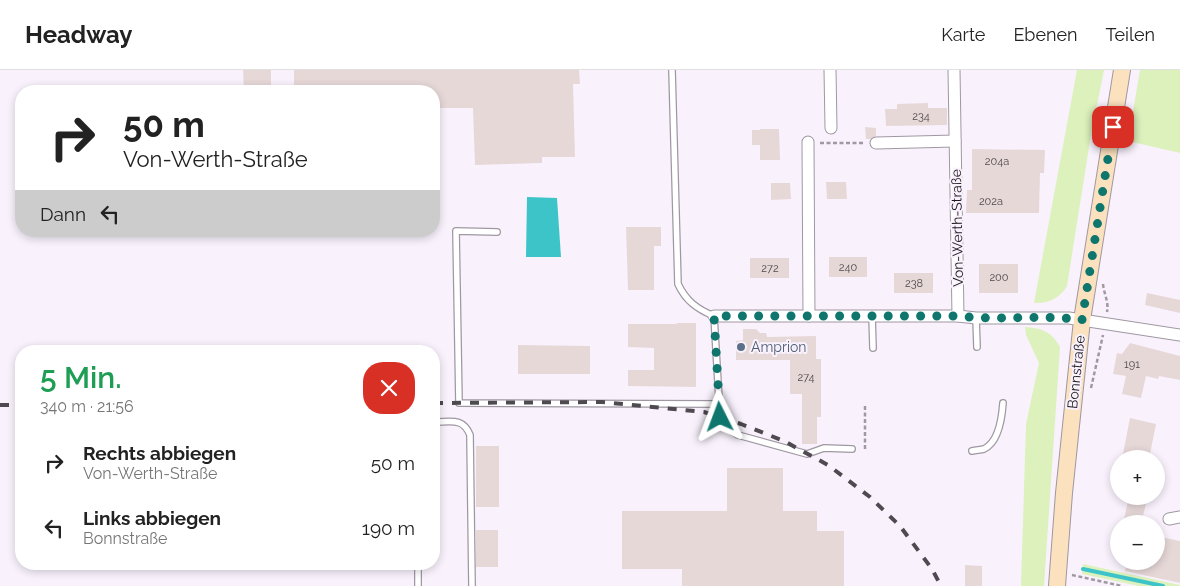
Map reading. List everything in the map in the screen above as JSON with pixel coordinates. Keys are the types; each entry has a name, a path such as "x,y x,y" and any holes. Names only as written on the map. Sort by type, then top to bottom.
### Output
{"main road":[{"name":"Bonnstraße","path":"1057,586 1064,493 1082,320 1122,70"}],"street":[{"path":"830,70 831,128"},
{"name":"Von-Werth-Straße","path":"954,70 958,316"},
{"path":"876,143 955,141"},
{"path":"808,142 809,316"},
{"path":"714,316 872,315 1060,318 1180,335"}],"lane":[{"path":"672,70 678,284 682,294 698,310 714,316 719,404 723,426 738,436 807,454 824,448 852,449"},
{"path":"497,232 456,231 459,403 719,404"},
{"path":"872,315 873,348"},
{"path":"976,318 977,347"},
{"path":"972,451 983,449 990,444 1002,417 1003,402"},
{"path":"440,422 458,422 466,427 470,435 472,586"},
{"path":"418,570 418,586"}],"path":[{"path":"808,142 876,143"},
{"path":"865,449 866,404"},
{"path":"1070,575 1122,586"}],"green space":[{"path":"1077,70 1104,70 1090,141 1067,286 1061,294 1053,299 1034,303"},
{"path":"1140,70 1180,70 1180,153 1128,141"},
{"path":"1025,327 1037,328 1050,334 1060,347 1044,586 1021,586 1026,424 1039,363 1026,335"},
{"path":"1083,564 1180,586 1139,586 1082,574"}],"water":[{"path":"527,197 557,198 561,257 526,257"}],"building":[{"path":"243,70 271,70 271,85 244,85"},
{"path":"294,70 579,70 580,84 573,84 575,157 542,157 542,163 475,165 473,108 440,108 440,85 294,85"},
{"path":"928,103 928,108 947,108 947,125 886,126 885,109 897,109 897,104"},
{"path":"865,127 876,128 876,136 866,139"},
{"path":"779,129 780,160 760,160 760,145 752,145 752,130"},
{"path":"972,149 1045,150 1044,173 1040,173 1039,213 966,213 967,190 972,190"},
{"path":"826,182 846,182 847,199 827,199"},
{"path":"771,183 790,183 791,199 771,200"},
{"path":"626,227 661,227 661,246 654,246 654,290 628,290"},
{"path":"829,257 867,257 867,277 829,277"},
{"path":"750,258 789,258 789,278 750,278"},
{"path":"979,264 1018,264 1018,293 979,293"},
{"path":"894,273 933,273 933,293 894,293"},
{"path":"1147,293 1180,300 1180,313 1145,305"},
{"path":"696,323 696,387 628,386 628,370 654,370 654,348 628,347 628,324"},
{"path":"743,329 756,329 760,333 766,333 767,337 816,336 816,359 821,359 821,417 817,417 817,444 802,444 802,394 790,394 790,360 736,360 736,341 743,340"},
{"path":"1130,343 1180,356 1180,380 1159,376 1158,379 1146,376 1141,398 1122,394 1126,376 1113,374 1117,353 1122,354"},
{"path":"518,345 590,346 590,374 518,374"},
{"path":"1130,418 1156,424 1151,450 1124,450"},
{"path":"476,446 499,446 499,507 476,507"},
{"path":"727,468 783,468 783,511 817,511 817,531 844,531 844,586 682,586 682,569 622,569 622,511 727,511"},
{"path":"1127,505 1146,505 1143,515 1125,515"},
{"path":"476,530 498,530 498,567 476,567"},
{"path":"1165,538 1180,541 1180,583 1125,571 1165,570"},
{"path":"965,565 982,566 982,586 965,586"}],"waterway":[{"path":"1083,569 1163,586"}],"railway":[{"path":"440,403 602,402 704,412 741,424 784,441 828,465 870,497 900,526 932,569 941,586"},
{"path":"0,405 15,405"}],"place":[{"name":"Amprion","path":"741,347"}],"route":[{"path":"720,417 714,316 872,315 1069,318 1082,320 1113,127"}]}
